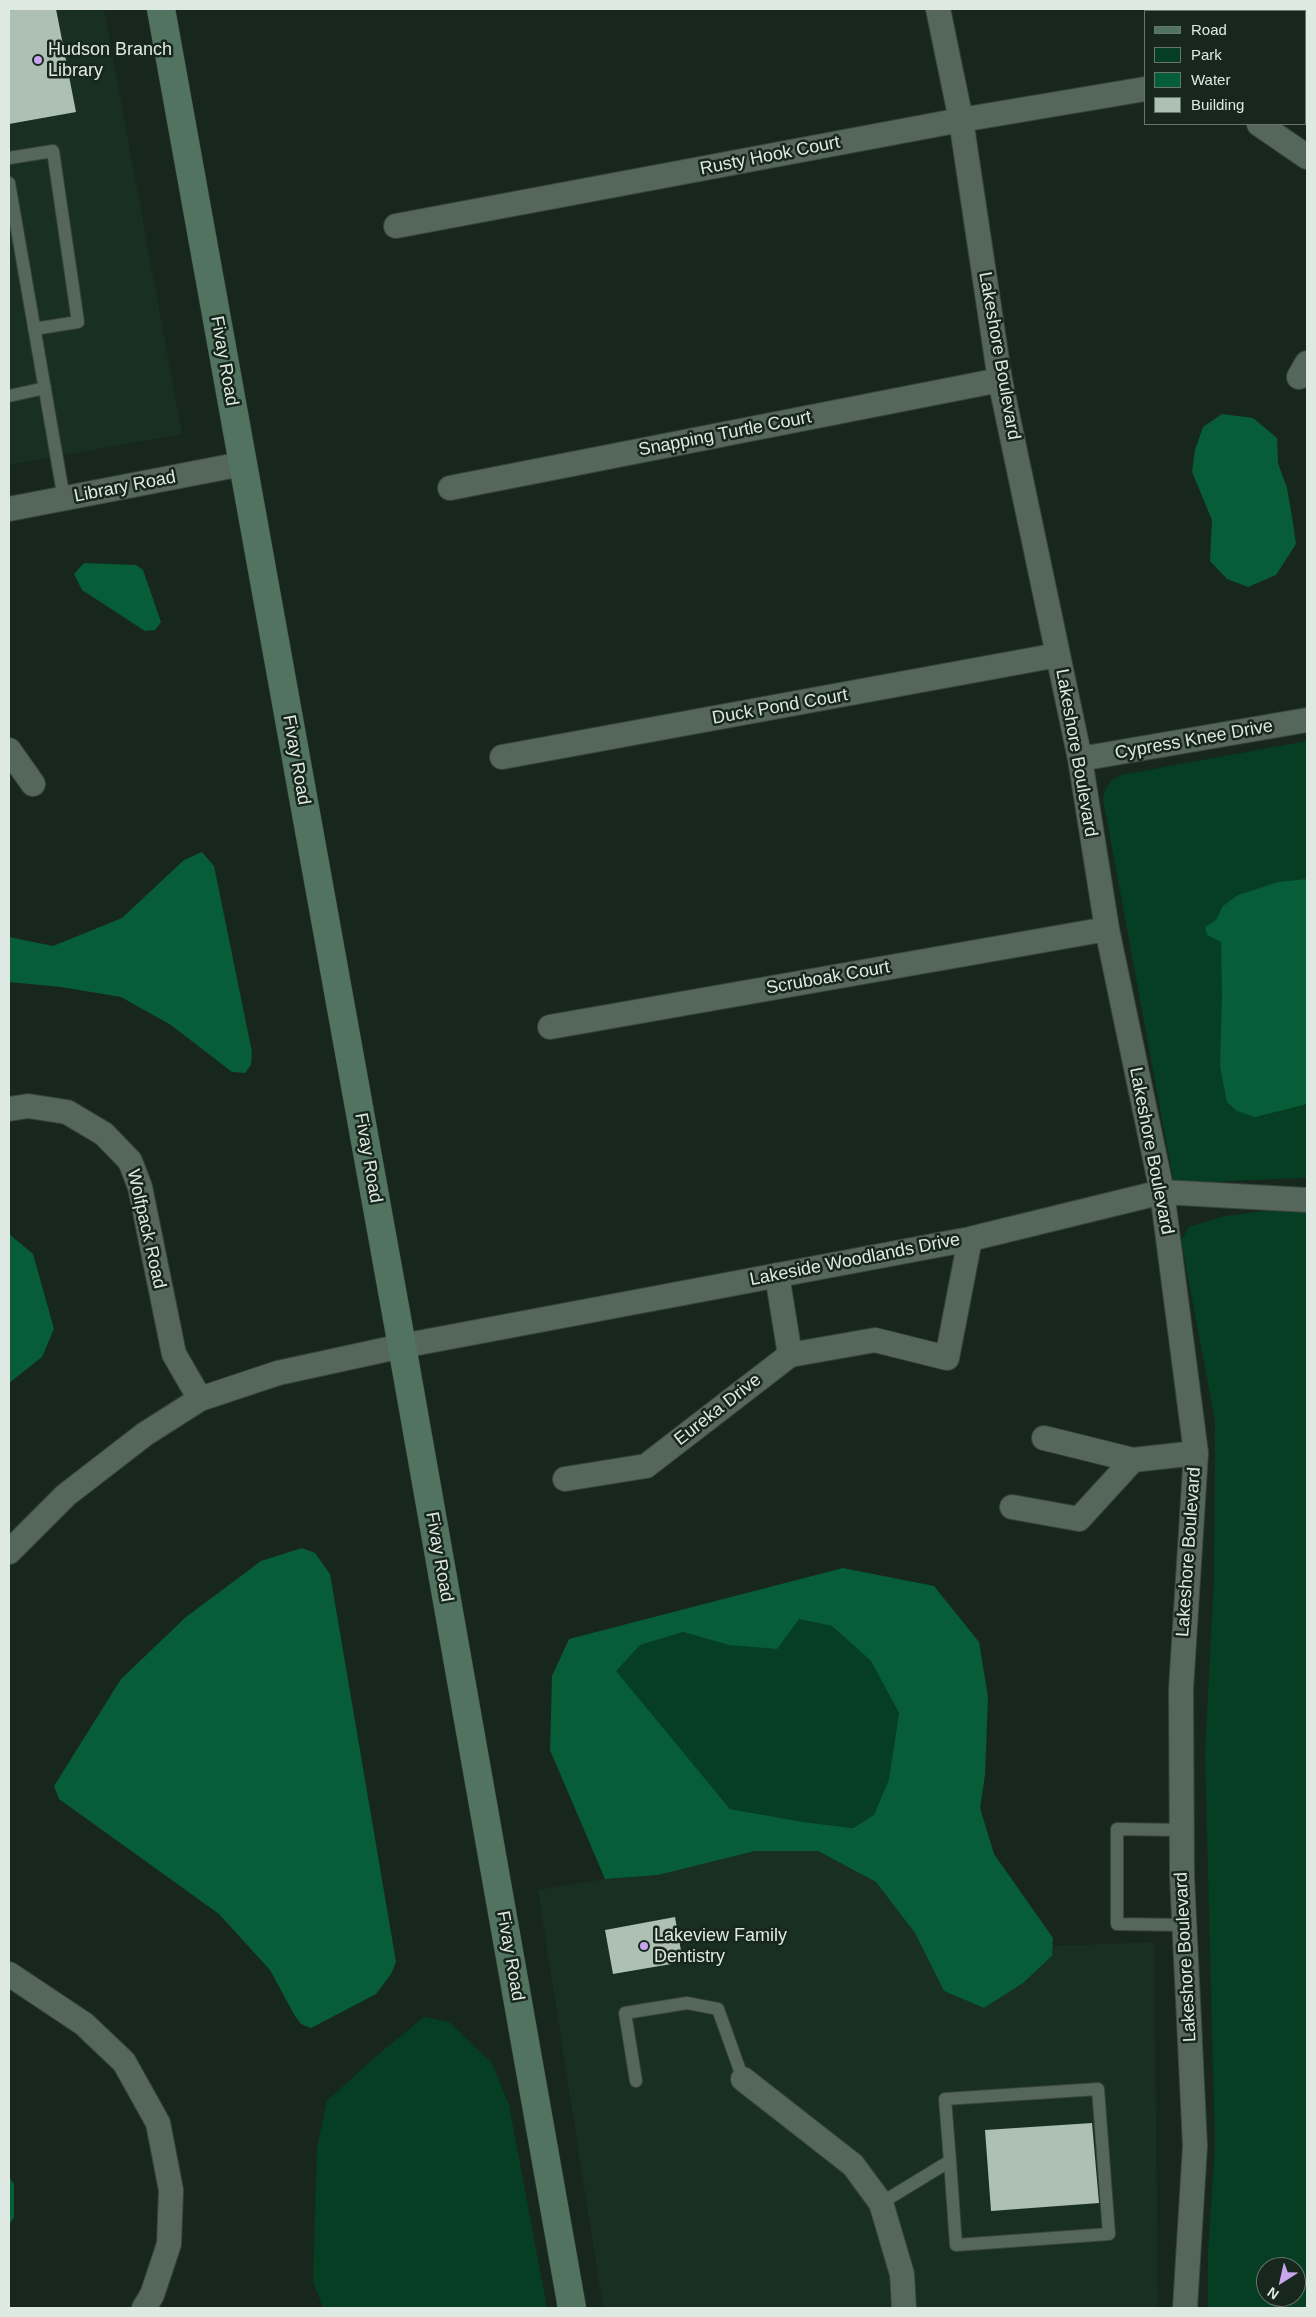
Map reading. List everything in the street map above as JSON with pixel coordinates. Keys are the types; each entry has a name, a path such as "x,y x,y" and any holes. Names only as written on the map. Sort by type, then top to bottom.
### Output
{"street":[{"name":"Fivay Road","path":"161,9 402,1346 572,2308"},
{"name":"Lakeshore Boulevard","path":"938,9 961,120 1000,380 1080,759 1107,930 1162,1192 1196,1453 1181,1689 1184,1925 1196,2146 1185,2308"},
{"name":"Rusty Hook Court","path":"396,226 961,120 1144,89"},
{"path":"1260,125 1307,157"},
{"name":"Snapping Turtle Court","path":"450,488 1000,380"},
{"name":"Library Road","path":"9,509 242,464"},
{"name":"Duck Pond Court","path":"502,757 1058,655"},
{"name":"Cypress Knee Drive","path":"1080,759 1307,720"},
{"path":"9,750 32,784"},
{"name":"Scruboak Court","path":"550,1027 1107,930"},
{"name":"Wolfpack Road","path":"9,1110 28,1106 67,1112 104,1134 130,1161 140,1187 174,1354 200,1399"},
{"name":"Lakeside Woodlands Drive","path":"9,1552 66,1495 145,1434 200,1399 278,1374 402,1346 970,1239 1162,1192 1307,1200"},
{"path":"777,1274 790,1355 874,1340 947,1358 970,1239"},
{"name":"Eureka Drive","path":"565,1479 646,1466 790,1355"},
{"path":"1044,1438 1134,1460 1196,1453"},
{"path":"1012,1507 1079,1520 1134,1460"},
{"path":"9,1974 84,2024 124,2062 158,2123 170,2190 169,2244 152,2295 144,2308"},
{"path":"743,2079 853,2165 881,2203 902,2274 904,2308"}],"lane":[{"path":"9,158 53,151 74,293 78,322 34,329"},
{"path":"9,183 64,499"},
{"path":"9,396 44,388"},
{"path":"1182,1830 1117,1829 1117,1924 1184,1925"},
{"path":"636,2081 625,2013 687,2003 718,2009 743,2079"},
{"path":"1098,2088 1109,2234 956,2245 950,2161 945,2099 1098,2088"},
{"path":"881,2203 950,2161"}],"shaded area":[{"path":"9,9 104,9 182,434 9,465"},
{"path":"755,1851 818,1851 876,1882 915,1933 944,1991 984,2008 1023,1983 1052,1956 1052,1946 1154,1942 1158,2308 603,2308 538,1890 605,1879 658,1875"}],"green space":[{"path":"1307,741 1307,1178 1224,1181 1194,1186 1180,1185 1173,1178 1103,799 1105,790 1112,780 1121,775"},
{"path":"1273,1210 1307,1210 1307,2308 1208,2308 1208,2252 1215,2146 1205,1753 1214,1579 1215,1421 1181,1240 1189,1227 1225,1216"},
{"path":"799,1619 832,1626 871,1661 899,1713 889,1779 874,1815 853,1828 803,1822 730,1809 615,1671 640,1645 683,1632 729,1645"},
{"path":"424,2017 449,2022 492,2063 509,2105 547,2308 323,2308 313,2281 317,2147 327,2101 374,2058"}],"water":[{"path":"1222,414 1253,418 1277,438 1278,463 1287,488 1293,523 1296,544 1276,575 1248,587 1227,579 1210,561 1212,520 1192,472 1195,450 1203,427"},
{"path":"84,563 136,565 143,570 161,622 155,630 145,631 82,590 74,574"},
{"path":"202,852 214,866 252,1052 251,1065 245,1073 232,1072 171,1025 121,997 61,987 9,982 9,937 53,946 122,918 184,860"},
{"path":"1307,879 1307,1104 1255,1117 1237,1111 1227,1102 1220,1066 1221,942 1207,935 1205,927 1216,920 1223,906 1238,895 1278,882"},
{"path":"9,1234 33,1254 54,1329 42,1357 9,1383"},
{"path":"302,1548 315,1553 330,1574 396,1962 391,1974 376,1994 311,2028 301,2024 270,1970 219,1914 59,1799 54,1786 121,1679 186,1617 261,1561"},
{"path":"843,1568 934,1586 979,1642 988,1697 985,1775 980,1808 994,1854 1053,1938 1052,1956 1023,1983 984,2008 944,1991 915,1933 876,1882 818,1851 755,1851 658,1875 605,1879 550,1750 552,1676 569,1639","holes":["799,1619 832,1626 871,1661 899,1713 889,1779 874,1815 853,1828 803,1822 730,1809 616,1671 640,1645 683,1632 729,1645 777,1649"]},
{"path":"9,2177 14,2184 14,2217 9,2225"}],"building":[{"name":"Hudson Branch Library","path":"9,9 56,9 76,112 9,124"},
{"name":"Lakeview Family Dentistry","path":"675,1917 683,1962 613,1974 605,1930"},
{"path":"1092,2123 1099,2203 991,2211 985,2130"}],"place":[{"name":"Hudson Branch Library","path":"38,60"},
{"name":"Lakeview Family Dentistry","path":"644,1946"}]}
